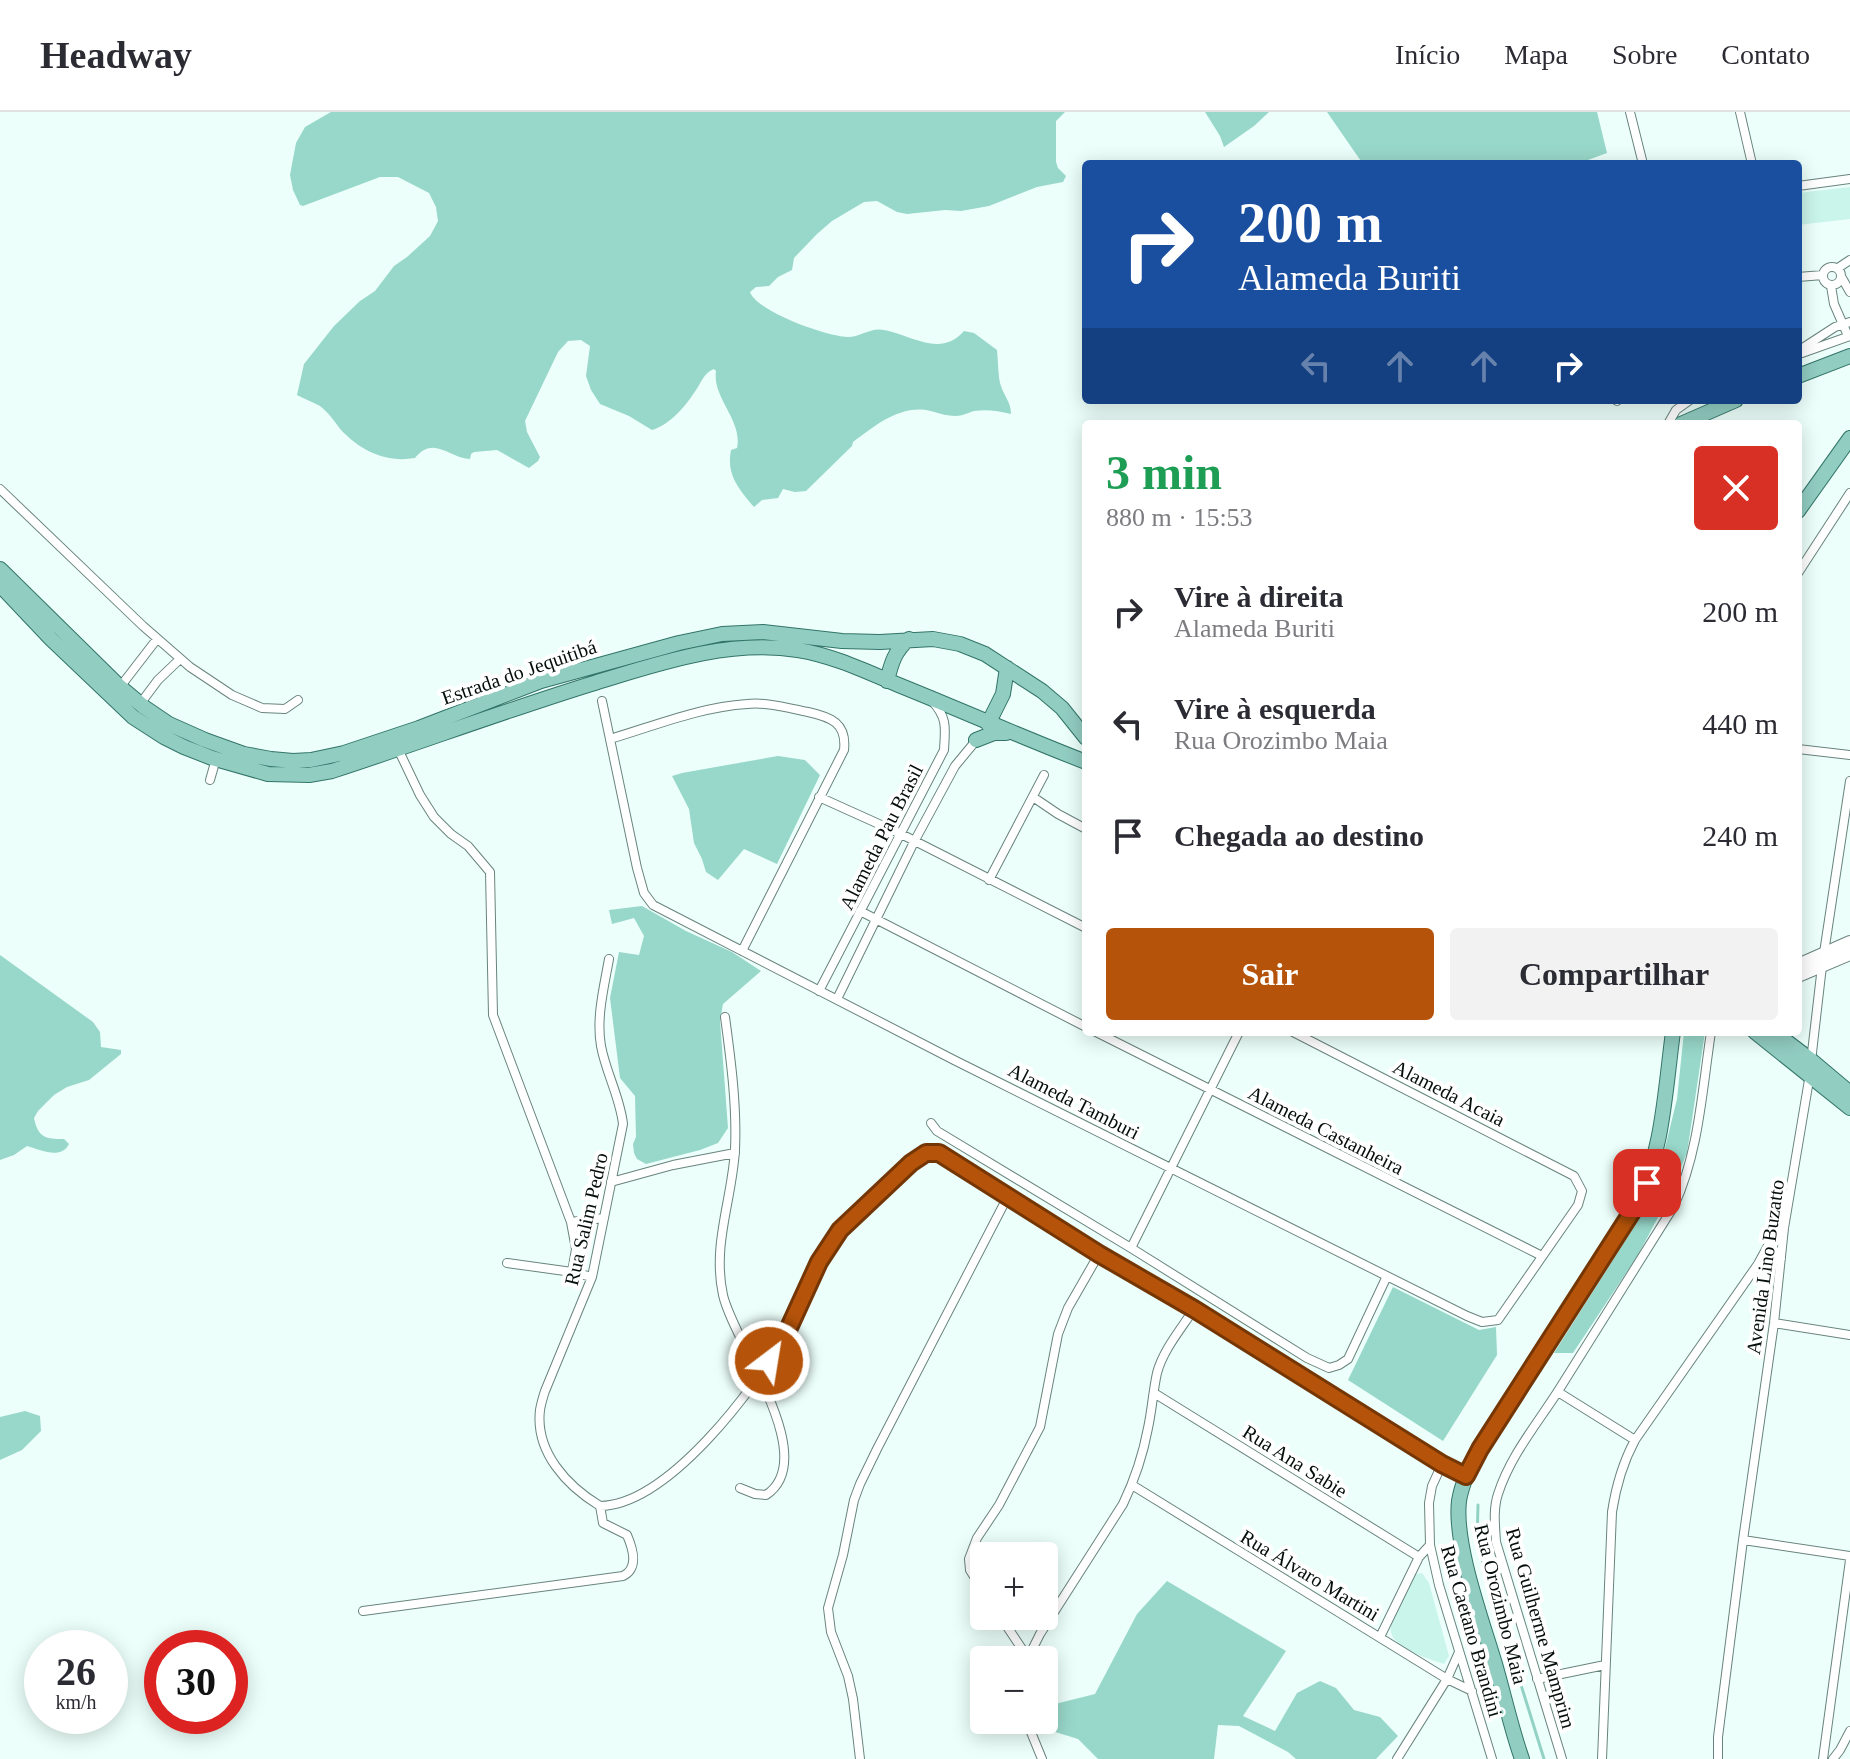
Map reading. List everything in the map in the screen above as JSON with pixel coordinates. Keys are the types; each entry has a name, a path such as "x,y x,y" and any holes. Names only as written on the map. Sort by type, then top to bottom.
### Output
{"main road":[{"path":"1802,374 1850,356"},
{"path":"1690,420 1727,404"},
{"path":"1802,505 1850,438"},
{"name":"Estrada do Jequitibá","path":"0,569 140,704 169,724 205,740 244,754 271,759 311,760 344,753 541,681 679,643 722,634 763,632 842,641 933,639 960,644 985,654 1042,691 1062,708 1082,733"},
{"name":"Estrada do Jequitibá","path":"0,585 51,639 133,717 174,742 216,759 268,774 309,775 332,771 542,699 647,667 709,652 754,647 798,650 843,661 988,724 1082,760"},
{"path":"887,681 895,656 910,639"},
{"path":"988,724 1003,694 1007,668"},
{"path":"976,740 994,733 1019,734"},
{"path":"1802,973 1850,942"},
{"path":"1802,964 1850,954"},
{"name":"Rua Orozimbo Maia","path":"1522,1759 1465,1557 1460,1498 1466,1476 1480,1449 1637,1204 1647,1183 1659,1138 1672,1036"},
{"path":"1760,1036 1850,1108"},
{"path":"1779,1036 1850,1093"}],"street":[{"path":"1630,112 1642,160"},
{"path":"1740,112 1751,160"},
{"path":"1802,185 1850,179"},
{"path":"1802,277 1823,275 1830,267 1838,268 1850,260"},
{"path":"1838,268 1850,292"},
{"path":"1802,352 1849,336 1846,323 1834,304 1831,286 1825,282 1823,275"},
{"path":"1831,286 1838,284 1842,278"},
{"path":"1802,350 1846,323"},
{"path":"1670,420 1684,404"},
{"path":"0,489 180,659 232,695 262,708 285,709 298,700"},
{"path":"1802,567 1850,493"},
{"path":"120,687 157,639"},
{"path":"140,704 158,680 180,659"},
{"name":"Alameda Pau Brasil","path":"819,991 944,750 946,722 928,697"},
{"path":"602,701 610,739 706,711 748,703 823,715 842,730 844,750 742,951"},
{"name":"Alameda Pau Brasil","path":"837,999 914,842 959,759 988,724"},
{"name":"Alameda Tamburi","path":"610,739 640,880 644,893 653,905 954,1060 1482,1322 1498,1320 1542,1256"},
{"path":"398,749 434,817 468,846 490,872 493,1015 571,1222 576,1249 572,1272"},
{"path":"1802,749 1850,755"},
{"path":"944,750 959,759"},
{"path":"210,780 216,759"},
{"path":"989,880 1044,775"},
{"name":"Avenida Lino Buzatto","path":"1718,1759 1718,1737 1784,1228 1810,1076 1823,959 1850,781"},
{"path":"819,797 901,834 1082,926"},
{"path":"1033,797 1082,827"},
{"path":"860,911 1082,1025"},
{"name":"Rua Salim Pedro","path":"363,1611 623,1576 633,1566 633,1549 627,1535 603,1523 600,1506 561,1475 552,1462 546,1450 540,1411 545,1391 592,1277 618,1157 623,1124 621,1108 601,1046 599,1021 609,959"},
{"path":"725,1017 735,1117 735,1153 719,1259 723,1296 735,1330 772,1403 784,1446 782,1471 774,1490 766,1495 740,1488"},
{"name":"Alameda Castanheira","path":"1104,1036 1542,1256"},
{"path":"1131,1248 1237,1036"},
{"name":"Alameda Acaia","path":"1301,1036 1574,1176 1582,1191 1578,1205 1542,1256"},
{"name":"Rua Guilherme Mamprim","path":"1562,1759 1496,1542 1494,1515 1497,1496 1531,1428 1558,1392 1674,1206 1694,1147 1710,1036"},
{"path":"931,1123 937,1131 1307,1358 1329,1368 1348,1359 1387,1276"},
{"path":"611,1182 673,1165 735,1153"},
{"path":"600,1506 609,1506 641,1494 674,1471 730,1413 759,1377 787,1332 819,1262 840,1230 911,1163 926,1153 939,1153 1099,1254 1466,1476"},
{"path":"860,1759 853,1699 848,1676 831,1632 828,1608 854,1500 877,1449 1008,1196"},
{"path":"571,1222 604,1218"},
{"path":"1602,1759 1612,1512 1625,1459 1769,1244 1784,1228"},
{"path":"975,1542 999,1505 1040,1427 1058,1334 1068,1308 1099,1254"},
{"path":"1758,1264 1781,1258"},
{"path":"507,1263 592,1277"},
{"path":"1034,1646 1123,1504 1146,1440 1157,1372 1194,1309"},
{"path":"1774,1323 1850,1335"},
{"path":"1558,1392 1635,1440"},
{"name":"Rua Ana Sabie","path":"1154,1393 1419,1557"},
{"name":"Rua Caetano Brandini","path":"1442,1464 1432,1486 1429,1503 1430,1545 1439,1585 1492,1759"},
{"name":"Rua Álvaro Martini","path":"1132,1485 1447,1679 1472,1691"},
{"path":"1743,1540 1850,1558 1823,1759"},
{"path":"1380,1637 1419,1557 1430,1545"},
{"path":"1397,1759 1447,1679 1459,1651"},
{"path":"1537,1679 1605,1665"},
{"path":"1833,1759 1850,1731"},
{"path":"1032,1734 1042,1759"}],"green space":[{"path":"331,112 1065,112 1056,121 1056,162 1066,176 1063,182 1037,187 989,206 961,211 907,214 877,201 864,202 817,234 794,258 792,270 769,286 756,287 750,292 778,315 838,336 852,337 879,329 936,344 955,339 964,331 974,333 997,350 1000,383 1011,414 983,410 952,416 916,410 896,414 853,442 806,491 783,489 778,498 762,500 754,507 732,474 731,450 737,448 738,438 718,390 714,369 705,376 676,415 652,430 600,404 586,376 590,346 581,340 568,341 558,352 525,421 540,457 529,468 497,450 474,452 470,459 435,448 422,451 415,458 394,459 375,454 349,437 320,406 297,395 304,364 334,326 375,291 394,266 430,236 438,221 429,193 398,177 380,177 300,205 290,175 296,143 305,127"},
{"path":"1205,112 1269,112 1224,147"},
{"path":"1327,112 1597,112 1607,153 1588,160 1360,160"},
{"path":"1850,187 1850,219 1802,225 1802,193"},
{"path":"778,756 805,760 820,775 777,864 744,849 718,880 706,872 694,843 689,809 672,776"},
{"path":"642,906 732,952 761,971 723,1004 720,1021 728,1128 718,1143 646,1164 634,1153 635,1096 620,1078 610,998 619,952 639,955 644,936 634,918 612,924 609,910"},
{"path":"0,955 93,1022 100,1032 101,1047 121,1050 121,1054 89,1080 67,1087 38,1111 34,1118 41,1133 48,1138 64,1139 69,1144 61,1152 27,1146 0,1160"},
{"path":"1684,1036 1704,1036 1687,1153 1665,1204 1638,1255 1573,1353 1554,1353 1653,1197 1677,1099"},
{"path":"1393,1287 1479,1330 1496,1327 1497,1355 1443,1441 1348,1380"},
{"path":"25,1411 40,1416 41,1431 22,1450 0,1460 0,1417"},
{"path":"1422,1573 1429,1583 1449,1656 1444,1664 1405,1648 1391,1632 1392,1618 1399,1602 1415,1574"},
{"path":"1167,1581 1286,1651 1243,1716 1275,1731 1297,1693 1320,1681 1336,1688 1354,1710 1380,1717 1398,1736 1376,1759 1296,1759 1239,1726 1218,1725 1214,1759 1098,1759 1078,1739 1058,1733 1058,1703 1095,1694 1137,1614"}],"waterway":[{"path":"1478,1505 1477,1543 1544,1759"}],"route":[{"path":"769,1361 787,1332 819,1262 840,1230 911,1163 926,1153 939,1153 1099,1254 1466,1476 1514,1394 1637,1204 1647,1183"}]}
